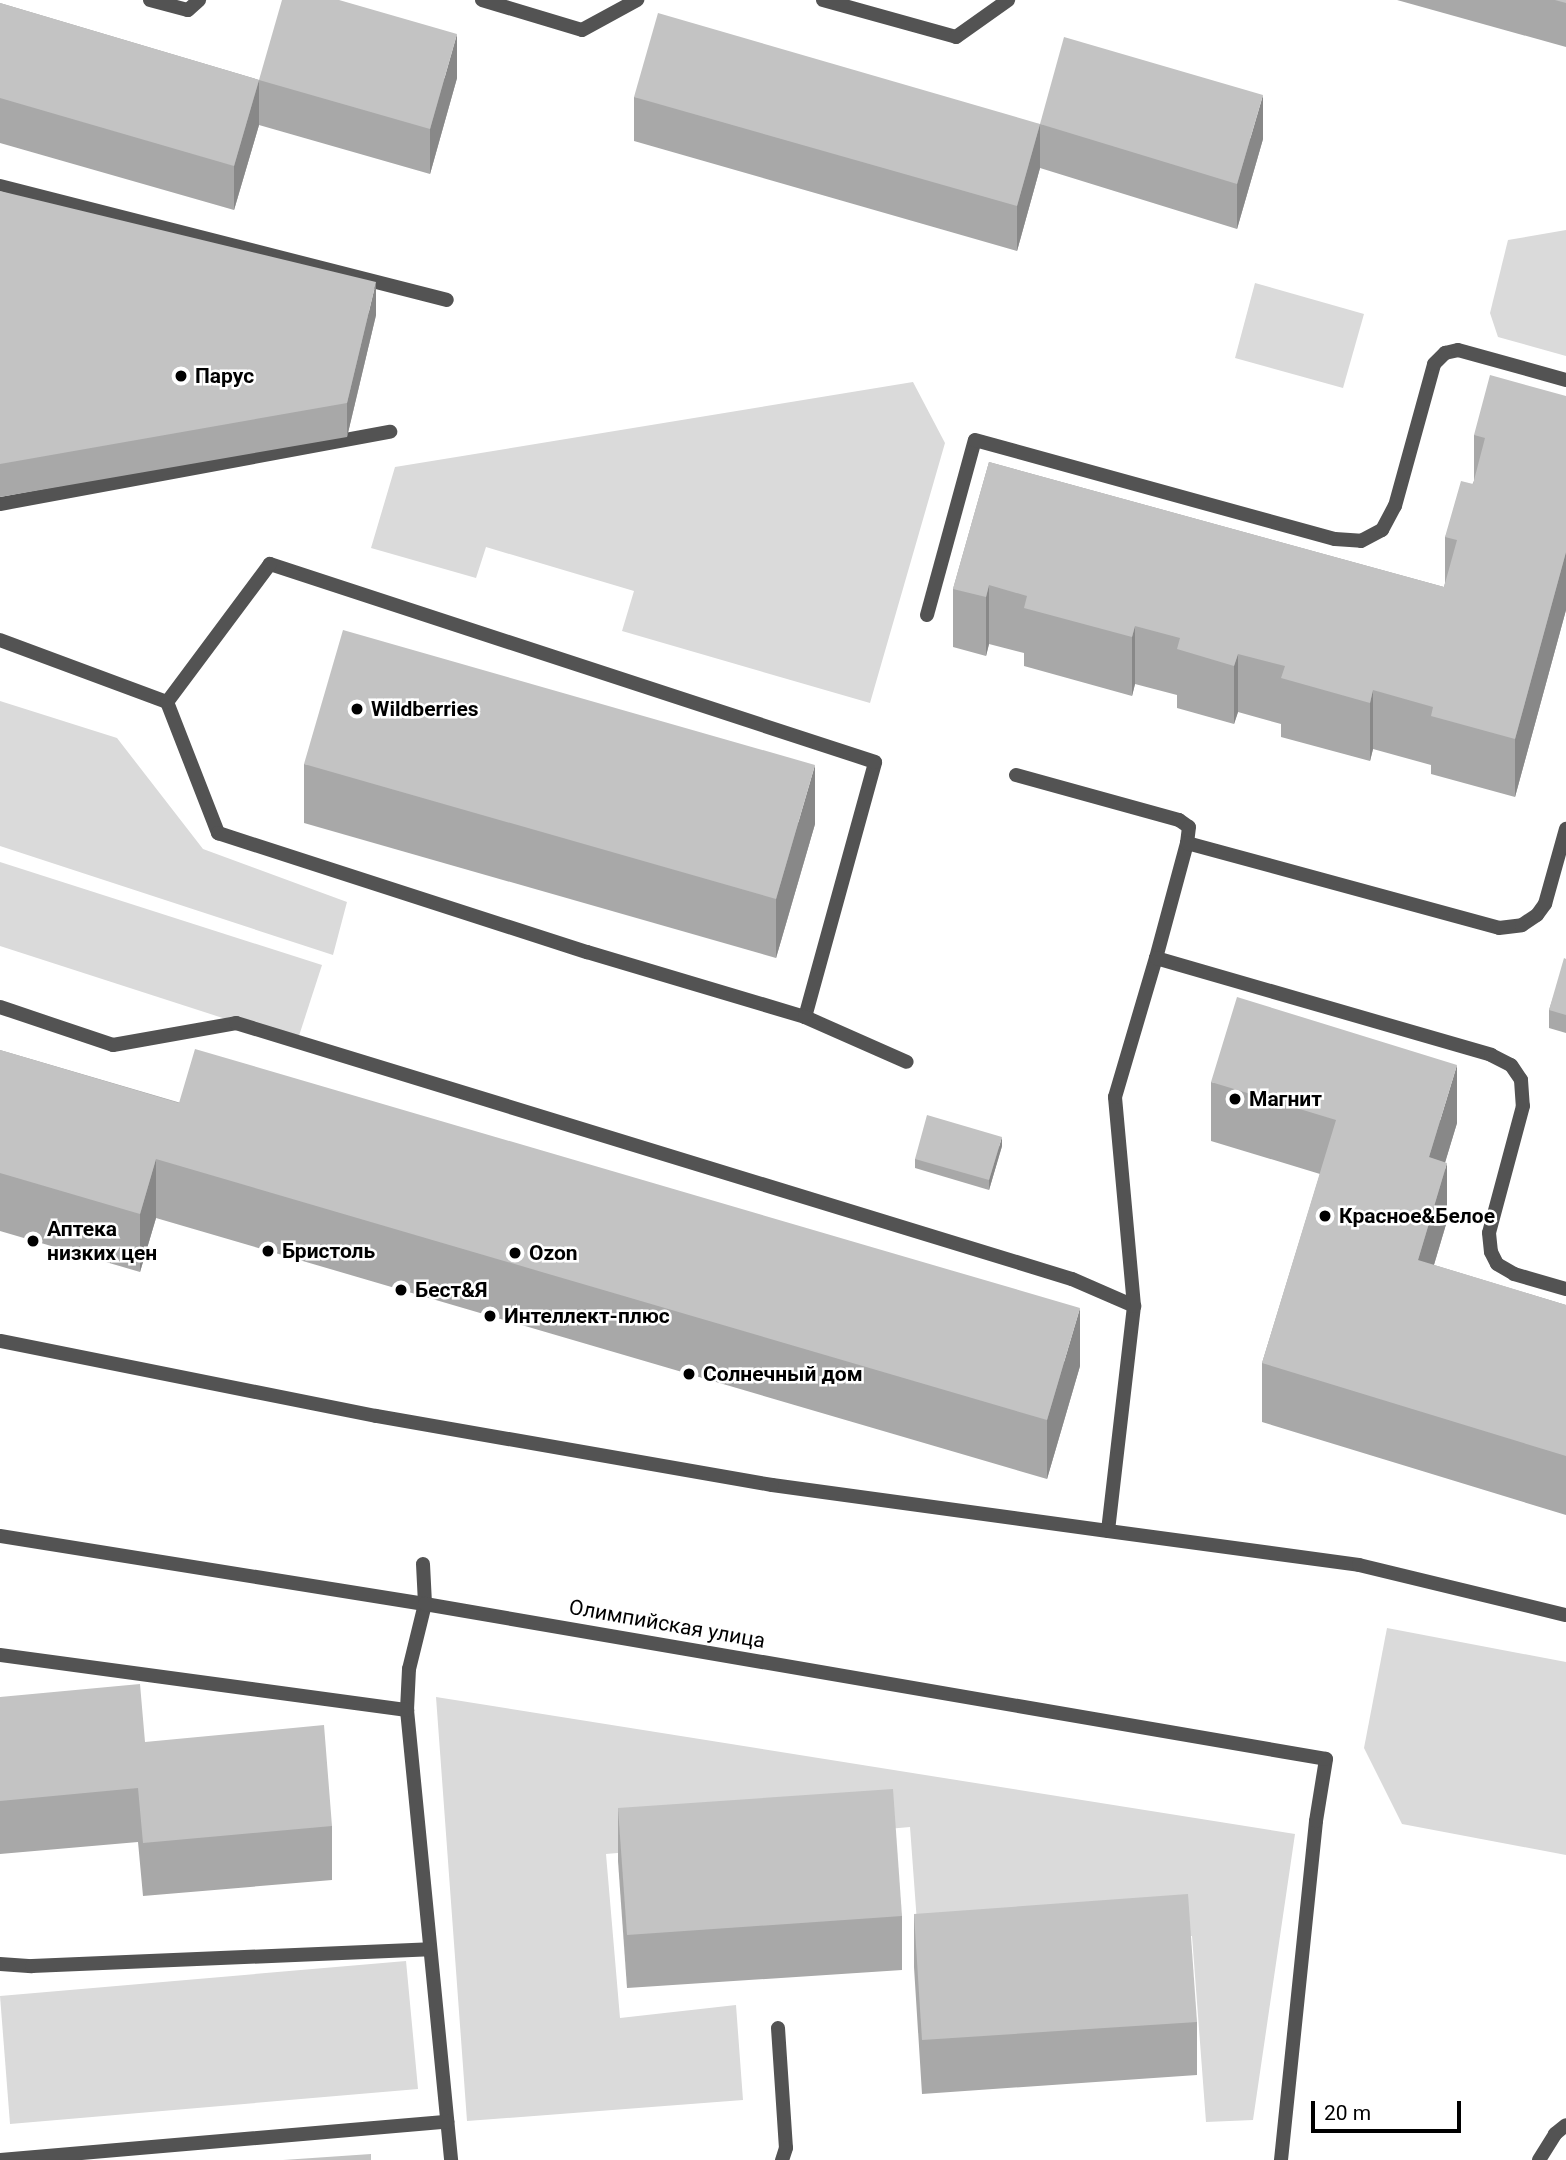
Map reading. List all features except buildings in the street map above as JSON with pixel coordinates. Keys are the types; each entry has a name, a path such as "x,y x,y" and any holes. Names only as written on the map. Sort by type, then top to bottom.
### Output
{"street":[{"path":"150,0 188,10 199,0"},
{"path":"482,0 582,30 637,0"},
{"path":"823,0 956,37 1008,0"},
{"path":"0,186 447,300"},
{"path":"927,615 975,440 1335,539 1361,541 1382,530 1395,506 1434,364 1445,353 1458,350 1566,380"},
{"path":"0,504 390,432"},
{"path":"167,702 270,564 875,762 805,1017"},
{"path":"0,640 167,702 218,833 574,948 805,1017 907,1062"},
{"path":"1016,775 1179,820 1189,827 1156,958 1115,1097 1134,1306 1108,1531"},
{"path":"1187,843 1499,928 1522,925 1537,915 1545,904 1566,829"},
{"path":"1156,958 1491,1055 1511,1065 1521,1080 1523,1106 1489,1233 1491,1252 1497,1264 1514,1274 1566,1289"},
{"path":"0,1007 113,1045 236,1023 1072,1279 1134,1306"},
{"path":"0,1342 376,1416 772,1485 1359,1564 1566,1615"},
{"name":"Олимпийская улица","path":"0,1536 425,1604 1326,1759 1316,1821 1281,2160"},
{"path":"423,1564 425,1604 409,1669 407,1710 451,2160"},
{"path":"0,1655 407,1710"},
{"path":"0,1964 32,1966 430,1949"},
{"path":"778,2028 786,2148 782,2160"},
{"path":"0,2160 447,2122"},
{"path":"1539,2160 1555,2134 1566,2125"}],"shaded area":[{"path":"1566,230 1566,356 1498,337 1490,313 1508,240"},
{"path":"1255,283 1364,314 1343,388 1235,358"},
{"path":"913,382 945,443 870,703 622,631 634,591 486,547 476,578 371,548 395,467"},
{"path":"0,701 117,738 203,849 347,902 333,955 0,846"},
{"path":"0,862 322,965 297,1042 0,946"},
{"path":"1387,1628 1566,1662 1566,1855 1402,1824 1364,1748"},
{"path":"436,1697 1295,1834 1253,2120 1206,2122 1192,1936 919,1950 910,1827 606,1854 620,2018 736,2005 743,2100 467,2121"},
{"path":"406,1961 418,2089 10,2124 0,1996"}],"place":[{"name":"Парус","path":"181,376"},
{"name":"Wildberries","path":"357,709"},
{"name":"Магнит","path":"1235,1099"},
{"name":"Красное&Белое","path":"1325,1216"},
{"name":"Аптека низких цен","path":"33,1241"},
{"name":"Бристоль","path":"268,1251"},
{"name":"Ozon","path":"515,1253"},
{"name":"Бест&Я","path":"401,1290"},
{"name":"Интеллект-плюс","path":"490,1316"},
{"name":"Солнечный дом","path":"689,1374"}]}
